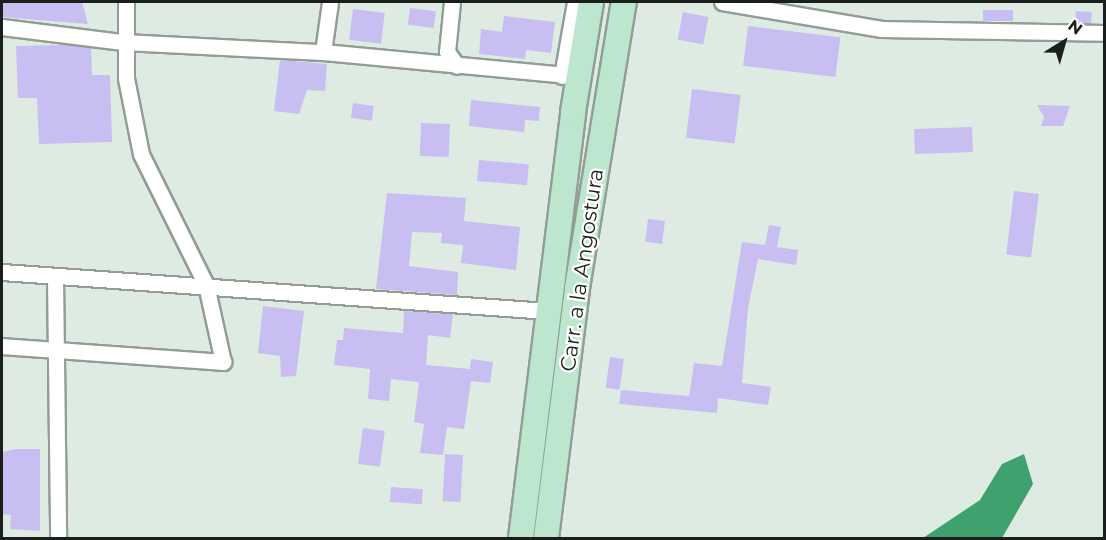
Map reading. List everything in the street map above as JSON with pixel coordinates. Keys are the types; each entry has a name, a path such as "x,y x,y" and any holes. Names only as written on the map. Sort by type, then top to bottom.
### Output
{"main road":[{"name":"Carr. a la Angostura","path":"521,538 547,311 570,76 591,2"},
{"name":"Carr. a la Angostura","path":"546,538 577,288 624,2"}],"street":[{"path":"2,346 223,362 206,285 141,154 126,78 123,42 126,2"},
{"path":"323,52 330,2"},
{"path":"452,2 447,52 457,66"},
{"path":"2,27 123,42 323,52 570,76 575,2"},
{"path":"722,2 882,29 1104,33"},
{"path":"2,272 55,278 206,285 429,305 547,311"},
{"path":"55,278 58,538"}],"shaded area":[{"path":"1024,454 1033,484 1002,538 923,538 980,500 1002,464"}],"building":[{"path":"2,2 82,2 88,24 2,17"},
{"path":"410,8 436,11 434,28 408,25"},
{"path":"353,9 385,13 381,44 349,40"},
{"path":"983,10 1013,10 1013,21 983,21"},
{"path":"1076,11 1092,12 1091,24 1075,23"},
{"path":"683,12 709,17 703,44 678,39"},
{"path":"504,16 555,22 551,53 526,50 525,59 479,54 481,29 502,32"},
{"path":"748,26 840,37 835,77 743,66"},
{"path":"65,45 91,48 92,75 110,75 112,142 39,144 37,98 18,98 16,46"},
{"path":"280,60 327,64 325,91 307,90 299,114 274,111"},
{"path":"692,89 741,95 735,144 686,138"},
{"path":"471,100 540,107 539,121 525,120 524,132 469,126"},
{"path":"353,103 374,106 372,121 351,118"},
{"path":"1037,105 1070,106 1063,126 1041,126 1044,117"},
{"path":"421,123 450,124 449,157 420,156"},
{"path":"972,127 973,152 915,154 914,129"},
{"path":"479,160 529,164 527,185 477,181"},
{"path":"1014,191 1039,194 1031,258 1006,255"},
{"path":"387,193 466,198 464,221 520,227 516,270 461,263 463,245 441,243 442,233 412,232 409,266 458,272 457,295 376,289"},
{"path":"648,219 665,221 662,244 645,242"},
{"path":"769,225 781,227 777,247 798,250 796,265 758,259 748,308 742,383 771,387 768,405 718,398 717,413 619,404 621,390 689,396 694,363 722,366 742,242 765,245"},
{"path":"263,306 304,311 296,376 281,377 280,356 258,353"},
{"path":"404,311 453,314 450,338 428,335 426,365 470,369 471,359 493,362 490,383 471,381 464,429 447,427 443,455 420,453 424,424 414,422 419,382 391,379 389,401 368,399 370,369 334,365 337,340 343,340 344,328 403,333"},
{"path":"610,357 624,359 620,390 606,388"},
{"path":"363,428 385,431 380,467 358,464"},
{"path":"16,449 40,449 40,531 10,529 11,515 2,514 3,452"},
{"path":"445,454 463,455 461,502 443,501"},
{"path":"391,487 423,489 422,504 390,502"}]}
